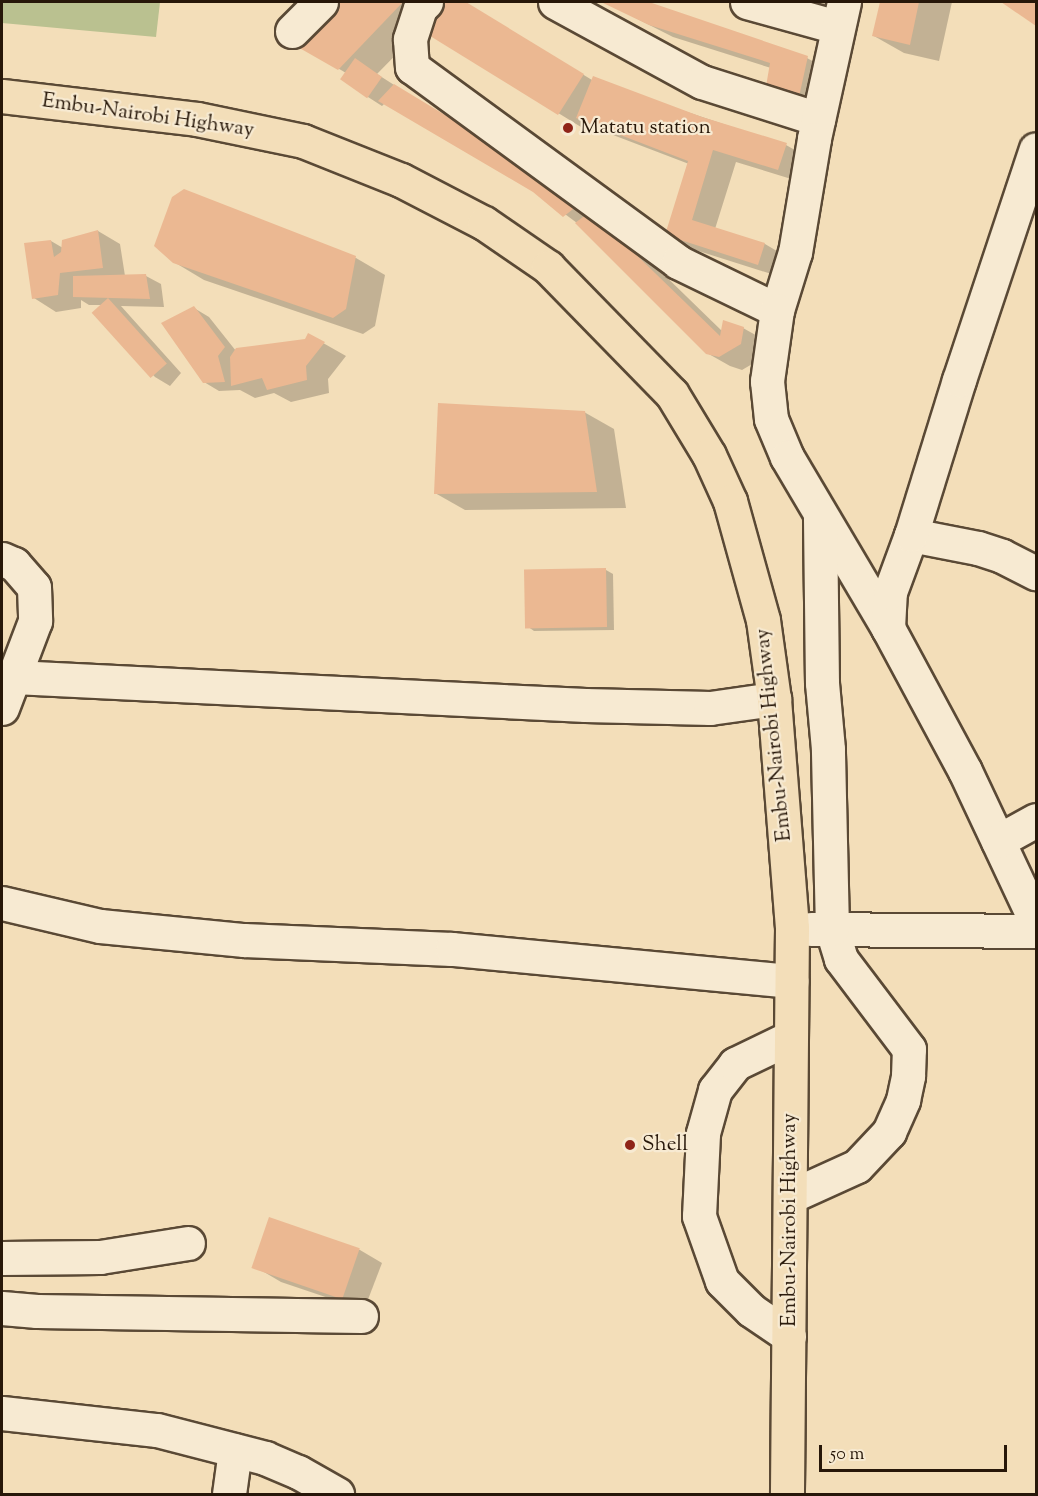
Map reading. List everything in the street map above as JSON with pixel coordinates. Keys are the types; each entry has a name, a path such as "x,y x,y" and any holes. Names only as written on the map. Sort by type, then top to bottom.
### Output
{"main road":[{"name":"Embu-Nairobi Highway","path":"2,96 197,119 303,141 401,180 484,224 548,267 672,394 709,455 730,501 763,620 774,699 792,928 787,1494"}],"street":[{"path":"292,31 321,2"},
{"path":"426,2 420,8 410,39 412,67 678,262 777,310"},
{"path":"555,2 702,82 818,118"},
{"path":"747,2 840,14 818,118 795,252 777,310 767,381 771,419 787,457 888,628 965,771 1036,922"},
{"path":"888,628 890,592 911,535 959,380 1036,149"},
{"path":"791,1196 857,1166 889,1132 903,1100 908,1076 909,1049 842,959 832,930 828,749 822,682 820,516"},
{"path":"911,535 978,548 1002,556 1036,573"},
{"path":"2,559 14,564 33,586 35,621 2,708"},
{"path":"14,677 585,705 710,708 774,699"},
{"path":"998,841 1036,820"},
{"path":"2,903 100,926 244,940 401,945 484,951 791,981"},
{"path":"792,928 1036,931"},
{"path":"789,1336 751,1310 722,1281 699,1216 703,1133 715,1090 735,1064 791,1038"},
{"path":"2,1258 100,1257 188,1243"},
{"path":"2,1308 36,1311 361,1316"},
{"path":"2,1413 157,1430 266,1458 338,1494"},
{"path":"229,1494 235,1450"}],"green space":[{"path":"2,2 160,2 156,37 2,23"}],"building":[{"path":"340,2 403,2 338,70 296,46"},
{"path":"441,2 466,2 584,74 558,115 422,31"},
{"path":"601,2 649,2 808,56 797,106 764,98 770,63 649,25"},
{"path":"880,2 919,2 910,45 872,36"},
{"path":"1001,2 1036,2 1036,26"},
{"path":"355,58 382,77 367,98 340,79"},
{"path":"593,76 702,117 787,143 778,170 713,150 692,220 765,243 758,265 665,235 688,161 576,118"},
{"path":"394,84 552,180 582,202 563,217 533,192 378,101"},
{"path":"184,189 356,256 346,309 333,318 173,263 154,246 172,197"},
{"path":"591,211 720,336 723,320 744,327 741,344 719,357 706,354 575,223"},
{"path":"98,230 103,268 60,273 58,295 32,299 24,243 51,240 54,257 61,252 62,240"},
{"path":"146,274 150,299 73,297 73,276"},
{"path":"108,298 167,363 151,378 92,313"},
{"path":"194,306 225,347 218,356 225,382 203,383 161,323"},
{"path":"308,333 325,342 306,366 307,380 267,390 262,378 231,386 230,357 236,348 305,339"},
{"path":"438,403 585,411 597,492 434,494"},
{"path":"606,568 607,627 525,628 524,569"},
{"path":"269,1217 360,1248 342,1299 251,1268"}],"place":[{"name":"Matatu station","path":"568,128"},
{"name":"Shell","path":"630,1145"}]}
